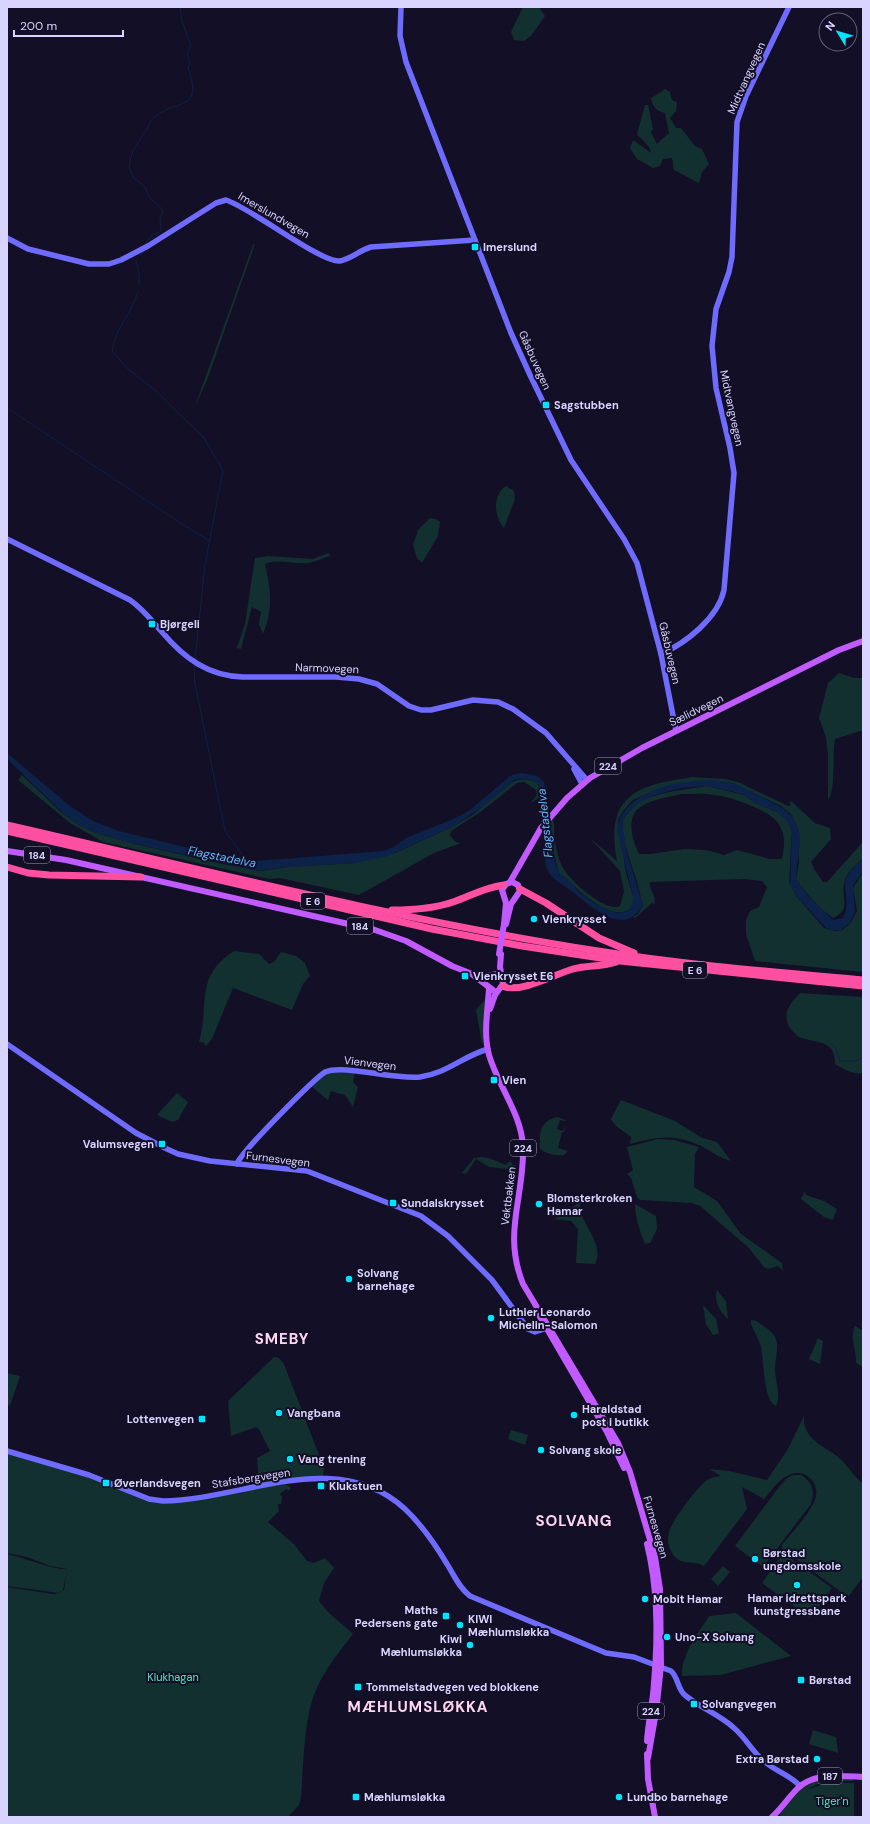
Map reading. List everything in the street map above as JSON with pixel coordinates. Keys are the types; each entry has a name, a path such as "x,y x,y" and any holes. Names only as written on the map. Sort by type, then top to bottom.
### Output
{"highway":[{"name":"E 6","path":"7,825 384,912 524,939 650,958 863,980"},
{"name":"E 6","path":"7,831 432,929 515,945 620,961 863,986"},
{"path":"7,868 28,873 49,875 141,877"},
{"name":"E 6","path":"384,912 440,906 507,884"},
{"name":"E 6","path":"519,887 603,940 650,958"},
{"name":"E 6","path":"500,988 523,986 574,969 620,961"}],"main road":[{"name":"Gåsbuvegen","path":"401,7 399,33 403,52 520,354 565,449 634,556 661,654 673,712 679,730"},
{"name":"Midtvangvegen","path":"661,654 707,621 719,605 724,590 734,473 730,448 716,388 712,353 713,330 717,306 729,272 732,257 737,122 746,96 789,7"},
{"name":"Imerslundvegen","path":"7,238 28,249 89,264 109,264 135,253 216,203 226,200 332,260 342,260 363,249 384,246 475,240"},
{"name":"Narmovegen","path":"7,539 130,600 145,613 171,643 198,665 214,672 233,677 336,677 359,679 377,684 409,706 421,710 431,710 473,700 492,701 513,709 539,727 554,741 570,760 585,782"},
{"name":"Sælidvegen","path":"519,866 541,828 550,816 585,782 615,762 840,650 863,641"},
{"name":"184","path":"7,850 66,860 382,932 406,941 456,968 472,974 488,986"},
{"name":"224","path":"505,924 506,898 502,892 519,866"},
{"name":"224","path":"500,988 502,977 500,954 505,924 511,904 519,895 519,866"},
{"path":"507,884 519,887"},
{"path":"506,898 515,899"},
{"name":"224","path":"488,986 487,979 491,975 500,954"},
{"name":"184","path":"472,974 491,975"},
{"path":"491,975 497,974 502,977"},
{"path":"488,986 500,988"},
{"name":"Vektbakken","path":"488,986 488,1049 494,1070 514,1112 521,1134 522,1167 513,1235 515,1260 523,1284 548,1328"},
{"name":"Vektbakken","path":"487,1016 500,988"},
{"name":"Furnesvegen","path":"7,1044 147,1140 178,1154 210,1161 314,1173 421,1216 448,1236 492,1280 525,1326 536,1332 548,1328 618,1443 630,1472 654,1556 659,1580 658,1665 656,1712 648,1758 648,1779 655,1817"},
{"name":"Vienvegen","path":"237,1164 242,1155 260,1136 325,1072 340,1069 393,1076 421,1076 441,1072 488,1049"},
{"name":"Stafsbergvegen","path":"7,1451 89,1475 149,1499 163,1501 316,1478 338,1478 359,1482 386,1495 409,1513 430,1538 460,1585 467,1594 475,1599 610,1654 634,1657 658,1665"},
{"path":"658,1665 673,1672 679,1688 685,1696 729,1724 744,1737 763,1760 790,1776 800,1786"},
{"name":"187","path":"772,1817 800,1786 809,1781 822,1777 863,1777"}],"green space":[{"path":"523,7 539,7 545,16 531,36 524,41 514,40 511,32"},
{"path":"665,89 670,92 672,100 677,102 676,111 670,118 676,128 681,128 695,146 702,149 709,164 702,172 699,183 674,170 672,158 663,159 660,166 653,168 637,159 630,148 633,140 651,153 649,147 637,134 645,105 648,105 653,129 651,132 657,144 669,133 665,113 655,108 651,98"},
{"path":"255,244 207,380 194,409 253,245"},
{"path":"506,486 514,491 515,499 504,528 498,518 496,506 498,495"},
{"path":"430,518 436,519 440,522 438,536 422,563 417,558 413,545 418,530"},
{"path":"328,553 331,555 309,563 270,562 265,564 269,582 270,608 263,634 259,624 261,612 252,607 241,649 237,648 245,624 255,558 268,556 313,559"},
{"path":"839,673 854,678 863,678 863,730 835,739 833,781 828,800 828,756 826,737 819,718 828,683"},
{"path":"22,775 61,812 79,825 94,832 127,842 222,864 261,871 287,867 355,863 395,853 454,826 472,815 512,782 518,780 528,780 538,783 543,808 542,810 539,798 530,803 537,795 536,790 524,782 517,783 479,813 451,831 450,836 456,842 461,843 434,853 359,895 280,878 269,879 103,842 70,823 18,780"},
{"path":"692,777 725,779 738,782 788,806 791,805 789,801 792,802 815,823 830,828 831,839 811,862 823,882 827,882 863,842 863,859 851,870 845,880 843,889 844,907 839,915 833,918 822,910 796,879 799,862 798,829 791,814 781,806 732,783 658,789 633,800 623,811 618,820 626,873 633,896 633,906 626,911 618,912 610,910 592,901 559,873 551,842 549,821 552,818 554,823 554,836 557,853 561,863 571,879 588,894 605,905 613,907 620,906 624,891 620,871 590,838 617,861 614,837 615,826 621,807 628,798 637,791 655,784"},
{"path":"707,786 744,795 755,803 777,812 787,820 792,830 789,882 797,897 824,928 835,931 842,930 850,924 857,911 853,888 863,873 863,972 755,961 746,934 746,920 750,911 759,907 767,887 762,881 744,879 650,882 650,887 655,901 654,904 652,903 635,918 633,917 638,914 643,905 624,840 622,826 628,812 636,804 659,794","holes":["681,794 707,794 722,796 761,810 769,815 776,820 782,830 784,838 782,859 770,859 737,850 724,855 706,850 685,849 639,854 632,835 633,815 637,810 646,804"]},
{"path":"234,951 259,954 269,964 275,961 281,952 296,956 305,963 310,976 303,984 292,1010 233,988 212,1039 206,1046 203,1042 199,1042 208,981 213,971 221,961"},
{"path":"800,993 863,997 863,1073 845,1070 835,1064 832,1050 828,1046 823,1043 799,1037 790,1028 786,1018 788,1009"},
{"path":"485,999 484,1039 482,1044 476,1010"},
{"path":"355,1072 353,1082 358,1087 353,1107 345,1095 331,1091 328,1100 311,1086 327,1073"},
{"path":"177,1093 188,1102 178,1120 172,1122 157,1115"},
{"path":"621,1100 675,1121 702,1138 717,1142 731,1161 703,1147 675,1138 658,1138 630,1144 631,1137 616,1126 611,1119"},
{"path":"557,1117 566,1120 560,1120 557,1129 563,1131 566,1126 564,1132 562,1132 558,1148 568,1151 564,1155 547,1153 541,1150 540,1147 540,1134 543,1126 548,1120"},
{"path":"658,1139 674,1140 699,1147 695,1154 694,1187 717,1201 741,1234 782,1263 783,1271 778,1266 768,1269 764,1267 748,1247 700,1206 692,1203 640,1200 637,1197 631,1178 627,1174 633,1170 627,1147"},
{"path":"474,1158 489,1158 506,1165 510,1161 513,1165 516,1165 516,1170 489,1167 476,1159 466,1174 462,1173"},
{"path":"805,1191 806,1195 824,1201 837,1209 833,1220 824,1217 801,1199"},
{"path":"581,1201 580,1208 582,1215 597,1247 598,1256 595,1264 576,1263 578,1229 571,1221 555,1219"},
{"path":"635,1204 656,1216 657,1229 650,1243 645,1244 643,1239 637,1219"},
{"path":"717,1290 726,1301 728,1319 718,1306 716,1298"},
{"path":"703,1305 716,1319 719,1334 713,1335 706,1324"},
{"path":"751,1320 758,1322 771,1332 777,1342 775,1372 778,1398 776,1406 772,1403 766,1389 761,1347 751,1324"},
{"path":"855,1326 863,1331 863,1367 856,1363 853,1340 853,1331"},
{"path":"818,1338 823,1341 820,1364 809,1359"},
{"path":"274,1357 279,1358 284,1364 324,1468 323,1477 259,1485 257,1458 270,1451 259,1429 256,1427 231,1436 228,1401"},
{"path":"7,1373 20,1376 10,1406 7,1405"},
{"path":"804,1416 806,1431 810,1436 841,1460 863,1484 863,1577 848,1597 782,1549 782,1545 806,1515 816,1496 815,1485 809,1477 800,1473 794,1473 782,1479 764,1499 742,1487 747,1509 704,1566 696,1563 683,1562 676,1558 669,1546 669,1532 680,1513 697,1490 709,1479 721,1476 709,1469 729,1471 767,1480 788,1449"},
{"path":"511,1430 528,1435 525,1445 508,1439"},
{"name":"Klukhagan","path":"7,1453 86,1476 166,1502 285,1484 291,1488 289,1491 286,1489 280,1494 282,1497 281,1504 278,1504 279,1511 268,1522 294,1544 307,1561 314,1563 325,1558 334,1568 324,1583 319,1601 328,1612 353,1634 328,1668 316,1690 306,1729 301,1797 299,1805 288,1817 7,1817 7,1587 53,1594 59,1593 7,1586 7,1554 47,1566 68,1569 50,1566 27,1557 7,1553","holes":["67,1571 64,1590 59,1593 63,1590"]},
{"path":"793,1475 801,1475 810,1484 813,1491 811,1504 763,1567 735,1546 779,1487 786,1479"},
{"name":"Hamar idrettspark kunstgressbane","path":"783,1553 832,1588 810,1618 762,1583"},
{"path":"723,1566 730,1572 718,1586 711,1579"},
{"path":"736,1613 791,1656 721,1675 682,1676 682,1668 687,1652 709,1616"},
{"path":"813,1730 836,1737 838,1753 809,1744"},
{"name":"Tiger'n","path":"830,1778 852,1779 854,1781 822,1782 806,1790 827,1783 854,1783 854,1817 781,1817 780,1814 800,1790 812,1783"}],"water":[{"name":"Flagstadelva","path":"7,753 70,806 93,821 119,831 222,856 256,861 383,851 394,847 406,838 458,817 470,810 510,776 519,773 530,774 537,776 544,782 548,804 551,839 555,861 560,874 570,881 578,891 592,902 610,911 619,913 626,911 631,906 633,896 617,830 622,815 632,803 646,794 663,787 682,783 700,780 732,783 776,804 789,813 798,828 800,840 796,879 808,896 833,920 843,918 847,902 845,883 853,868 863,859 863,871 853,886 855,912 849,924 841,930 831,930 826,928 797,897 790,884 792,830 786,820 777,812 755,803 744,795 707,786 681,788 655,795 639,803 628,813 622,823 627,853 643,905 635,915 626,919 616,919 606,916 596,910 557,881 549,873 545,860 545,832 541,816 542,798 539,785 537,782 526,779 514,780 489,802 454,826 385,857 355,863 287,867 257,871 127,842 94,832 79,825 63,813 7,759"}],"waterway":[{"path":"145,244 152,235 161,231 160,220 163,210 149,197 145,187 134,178 129,167 130,160 133,150 154,117 186,101 191,97 193,91 188,68 190,63 187,53 191,46 182,21 180,7"},
{"path":"139,256 144,251"},
{"path":"136,260 139,274 139,284"},
{"path":"138,291 136,299 120,327 112,351 128,369 156,391 204,438 223,470 205,565 195,660"},
{"path":"7,408 210,541"},
{"name":"Flagstadelva","path":"194,665 195,683 225,831 246,860"},
{"path":"831,1044 835,1047 840,1061 854,1061 863,1058"}],"place":[{"name":"Imerslund","path":"475,247"},
{"name":"Sagstubben","path":"546,405"},
{"name":"Bjørgeli","path":"152,624"},
{"name":"Vienkrysset","path":"534,919"},
{"name":"Vienkrysset E6","path":"465,976"},
{"name":"Vien","path":"494,1080"},
{"name":"Valumsvegen","path":"162,1144"},
{"name":"Sundalskrysset","path":"393,1203"},
{"name":"Blomsterkroken Hamar","path":"539,1204"},
{"name":"Solvang barnehage","path":"349,1279"},
{"name":"Luthier Leonardo Michelin-Salomon","path":"491,1318"},
{"name":"Vangbana","path":"279,1413"},
{"name":"Haraldstad post i butikk","path":"574,1415"},
{"name":"Lottenvegen","path":"202,1419"},
{"name":"Solvang skole","path":"541,1450"},
{"name":"Vang trening","path":"290,1459"},
{"name":"Øverlandsvegen","path":"106,1483"},
{"name":"Klukstuen","path":"321,1486"},
{"name":"Børstad ungdomsskole","path":"755,1559"},
{"name":"Hamar idrettspark kunstgressbane","path":"797,1585"},
{"name":"Mobit Hamar","path":"645,1599"},
{"name":"Maths Pedersens gate","path":"446,1616"},
{"name":"KIWI Mæhlumsløkka","path":"460,1625"},
{"name":"Uno-X Solvang","path":"667,1637"},
{"name":"Kiwi Mæhlumsløkka","path":"470,1645"},
{"name":"Børstad","path":"801,1680"},
{"name":"Tommelstadvegen ved blokkene","path":"358,1687"},
{"name":"Solvangvegen","path":"694,1704"},
{"name":"Extra Børstad","path":"817,1759"},
{"name":"Mæhlumsløkka","path":"356,1797"},
{"name":"Lundbo barnehage","path":"619,1797"}],"district":[{"name":"SMEBY","path":"282,1339"},
{"name":"SOLVANG","path":"574,1521"},
{"name":"MÆHLUMSLØKKA","path":"418,1707"}]}
